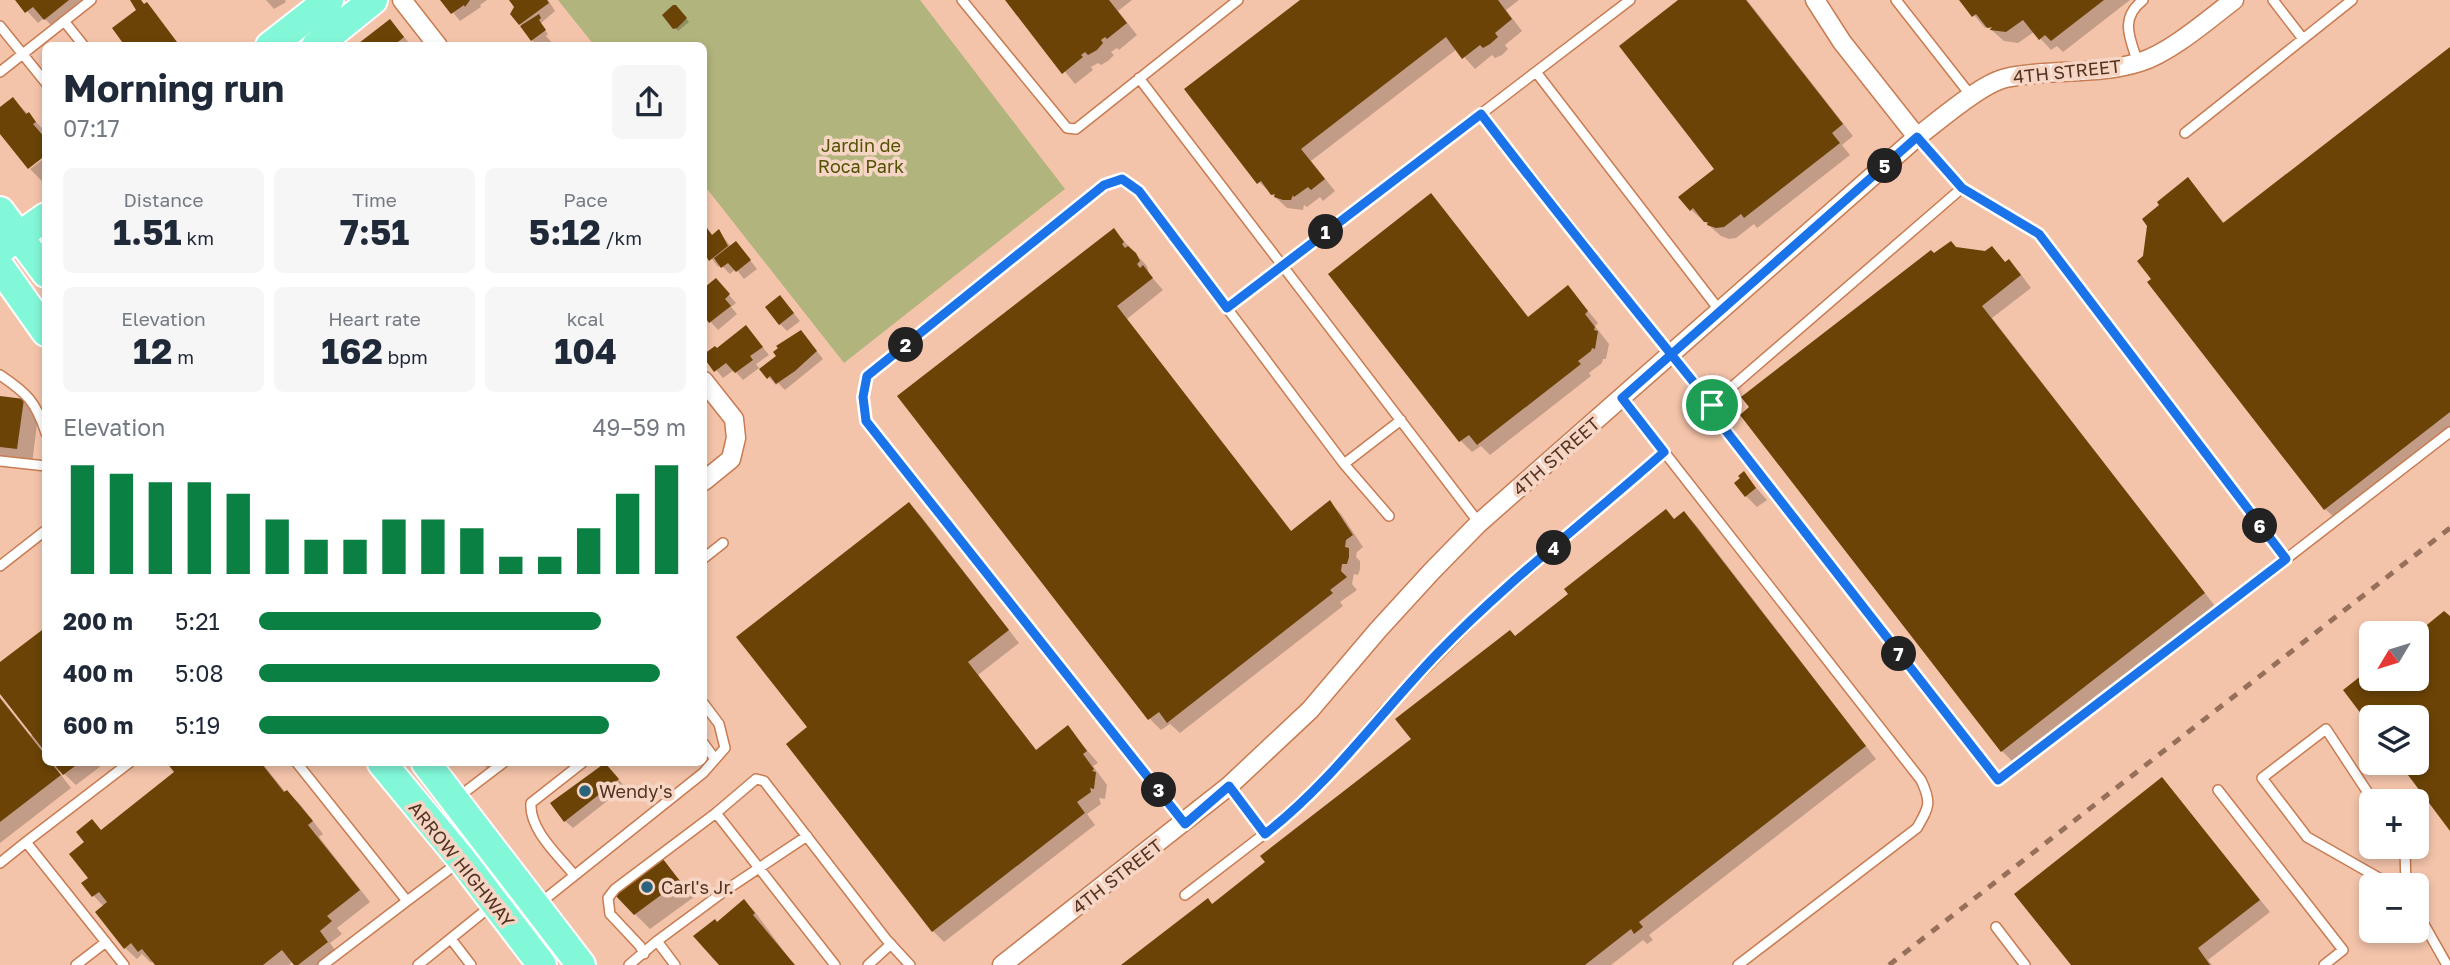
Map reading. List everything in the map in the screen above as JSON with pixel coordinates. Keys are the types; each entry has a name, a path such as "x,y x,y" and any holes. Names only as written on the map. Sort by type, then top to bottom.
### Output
{"main road":[{"path":"275,42 329,0"},
{"path":"321,42 373,0"},
{"path":"0,211 9,243 42,263"},
{"path":"9,243 42,220"},
{"path":"42,264 3,279 42,327"},
{"name":"ARROW HIGHWAY","path":"384,766 542,965"},
{"name":"ARROW HIGHWAY","path":"428,766 581,965"}],"street":[{"path":"402,0 435,42"},
{"path":"1815,0 1842,43 1917,137"},
{"name":"4TH STREET","path":"1002,965 1185,824 1229,786 1310,710 1378,630 1479,523 1917,137 1972,97 2004,78 2095,72 2138,63 2185,37 2234,0"},
{"path":"707,385 734,419 736,438 731,459 707,479"}],"lane":[{"path":"0,72 90,0"},
{"path":"962,0 1067,128 1076,129 1238,0"},
{"path":"1227,308 1630,0"},
{"path":"1896,0 1972,97"},
{"path":"2138,63 2128,32 2129,16 2143,0"},
{"path":"2273,0 2303,39"},
{"path":"2185,132 2352,0"},
{"path":"64,21 82,42"},
{"path":"0,26 42,78"},
{"path":"1536,72 1720,311"},
{"path":"1139,78 1479,523"},
{"path":"1481,114 1712,405 1716,418 1998,780 2450,432"},
{"path":"1917,137 1962,188 2039,234 2286,559"},
{"path":"1185,824 866,421 863,397 867,376 1104,185 1122,179 1139,191 1344,464 1389,516"},
{"path":"1712,405 1962,188"},
{"path":"0,376 18,387 38,410 42,422"},
{"path":"1622,398 1921,780 1929,797 1927,812 1917,828 1738,965"},
{"path":"1344,464 1401,420"},
{"path":"1185,895 1285,818 1337,767 1382,713 1483,608 1664,452"},
{"path":"0,461 42,466"},
{"path":"0,566 42,533"},
{"path":"707,556 723,544"},
{"path":"536,906 703,773 726,748 719,724 707,708"},
{"path":"2365,789 2326,729 2262,778 2307,836 2371,873"},
{"path":"707,748 715,759"},
{"path":"0,863 125,766"},
{"path":"298,766 407,901"},
{"path":"454,800 499,766"},
{"path":"575,876 537,828 530,811 531,803 578,766"},
{"path":"644,954 640,946 610,914 608,898 615,889 716,813 756,779 764,781 910,965"},
{"path":"1229,786 1265,834"},
{"path":"2218,790 2343,950 2324,965"},
{"path":"716,813 835,965"},
{"path":"629,965 657,941 807,836"},
{"path":"26,842 124,965"},
{"path":"323,965 461,860"},
{"path":"418,965 495,903"},
{"path":"1996,928 2025,965"},
{"path":"2429,933 2447,965"},
{"path":"451,939 471,965"},
{"path":"657,941 675,965"},
{"path":"76,965 106,942"},
{"path":"868,965 891,944"}],"green space":[{"name":"Jardin de Roca Park","path":"558,0 920,0 1065,189 844,363 707,189 707,42 592,42"}],"building":[{"path":"15,0 69,0 44,20 33,7 25,13"},
{"path":"130,0 141,0 144,4 147,2 177,42 122,42 112,28 136,10"},
{"path":"440,0 470,0 465,7 464,5 451,14"},
{"path":"509,0 547,0 549,3 519,25 510,14 514,7"},
{"path":"1005,0 1109,0 1127,23 1107,39 1105,37 1101,40 1103,43 1097,50 1081,55 1083,57 1062,74"},
{"path":"1300,0 1498,0 1512,19 1495,33 1498,37 1490,44 1483,48 1480,45 1462,59 1446,37 1301,149 1325,179 1311,190 1308,187 1294,197 1293,195 1291,200 1283,200 1274,197 1275,194 1271,195 1261,181 1257,184 1184,89"},
{"path":"1678,0 1746,0 1843,124 1832,133 1840,143 1744,218 1741,214 1724,227 1707,225 1708,222 1704,222 1693,208 1690,211 1678,197 1714,169 1619,46"},
{"path":"1959,0 2104,0 2051,41 2045,35 2039,40 2023,20 2006,32 1990,30 1992,27 1987,28 1976,14 1972,17"},
{"path":"673,5 687,18 673,29 662,15"},
{"path":"539,14 539,20 546,30 531,41 520,26"},
{"path":"390,19 404,37 398,42 360,42"},
{"path":"2450,47 2450,412 2324,510 2147,282 2151,279 2137,261 2143,256 2147,226 2142,219 2159,205 2157,202 2188,177 2223,223"},
{"path":"13,97 26,114 29,112 36,122 33,124 42,134 42,158 28,169 0,134 0,107"},
{"path":"1431,193 1528,317 1568,285 1588,311 1585,314 1595,327 1594,330 1598,331 1595,349 1592,348 1578,361 1581,364 1477,445 1469,435 1459,442 1328,274"},
{"path":"707,228 712,235 719,229 728,246 709,261"},
{"path":"1114,228 1125,248 1128,246 1136,253 1140,268 1143,265 1153,278 1117,306 1291,531 1330,500 1353,535 1346,540 1345,547 1349,548 1349,557 1347,564 1342,564 1341,571 1347,577 1330,590 1333,593 1167,723 1159,712 1148,720 897,396"},
{"path":"736,241 751,260 736,272 728,263 721,268 714,258"},
{"path":"1951,241 1956,247 1985,251 1992,246 2005,262 2009,259 2021,275 1982,306 2205,593 2001,752 1740,415 1749,407 1741,397 1931,250 1934,253"},
{"path":"716,278 730,294 725,299 731,306 709,323 707,320 707,285"},
{"path":"780,295 794,313 779,325 765,307"},
{"path":"746,325 763,347 750,356 753,360 735,373 726,363 714,372 707,362 707,352 715,346 717,348"},
{"path":"801,330 817,351 776,384 770,376 767,379 759,369 776,356 773,352 778,348 776,346"},
{"path":"0,396 24,399 17,449 0,447"},
{"path":"1744,471 1756,488 1745,497 1734,483"},
{"path":"909,502 1009,630 968,662 1036,750 1068,725 1087,751 1083,754 1094,769 1092,771 1096,772 1094,789 1090,788 1091,792 1077,802 1085,813 932,932 786,744 807,727 736,637"},
{"path":"1666,509 1674,519 1684,511 1866,746 1639,922 1643,927 1634,934 1631,929 1585,965 1121,965 1208,898 1212,904 1265,862 1260,856 1411,739 1395,719 1510,630 1515,636 1568,594 1564,589"},
{"path":"2444,611 2450,616 2450,831 2429,803 2429,789 2418,789 2408,775 2429,775 2429,705 2359,705 2359,711 2343,690 2359,677 2359,691 2429,691 2429,623"},
{"path":"42,630 42,748 0,694 0,662"},
{"path":"0,698 42,751 42,766 54,766 61,775 0,822"},
{"path":"56,766 75,766 63,775"},
{"path":"169,766 263,766 284,792 287,790 313,821 308,825 360,890 327,916 332,921 320,931 328,942 298,965 294,965 282,950 263,965 155,965 142,949 138,952 131,943 124,949 95,912 107,902 99,892 92,897 81,883 88,878 69,854 84,842 76,832 92,819 101,830 174,772"},
{"name":"Wendy's","path":"601,766 608,766 619,779 564,822 550,803"},
{"path":"2162,777 2260,900 2198,948 2210,965 2071,965 2014,894"},
{"name":"Carl's Jr.","path":"663,859 680,881 634,915 614,894 644,869 646,872"},
{"path":"744,899 755,913 753,915 795,965 719,965 693,936 715,919 717,922"}],"railway":[{"path":"1889,965 2450,528"}],"place":[{"name":"Wendy's","path":"585,791"},
{"name":"Carl's Jr.","path":"647,887"}],"route":[{"path":"1712,405 1671,354 1510,153 1481,114 1227,308 1139,191 1122,179 1104,185 867,376 863,397 866,421 1185,824 1229,786 1265,834 1337,767 1382,713 1483,608 1664,452 1622,398 1671,354 1917,137 1962,188 2039,234 2286,559 1998,780 1716,418 1712,405"}]}
